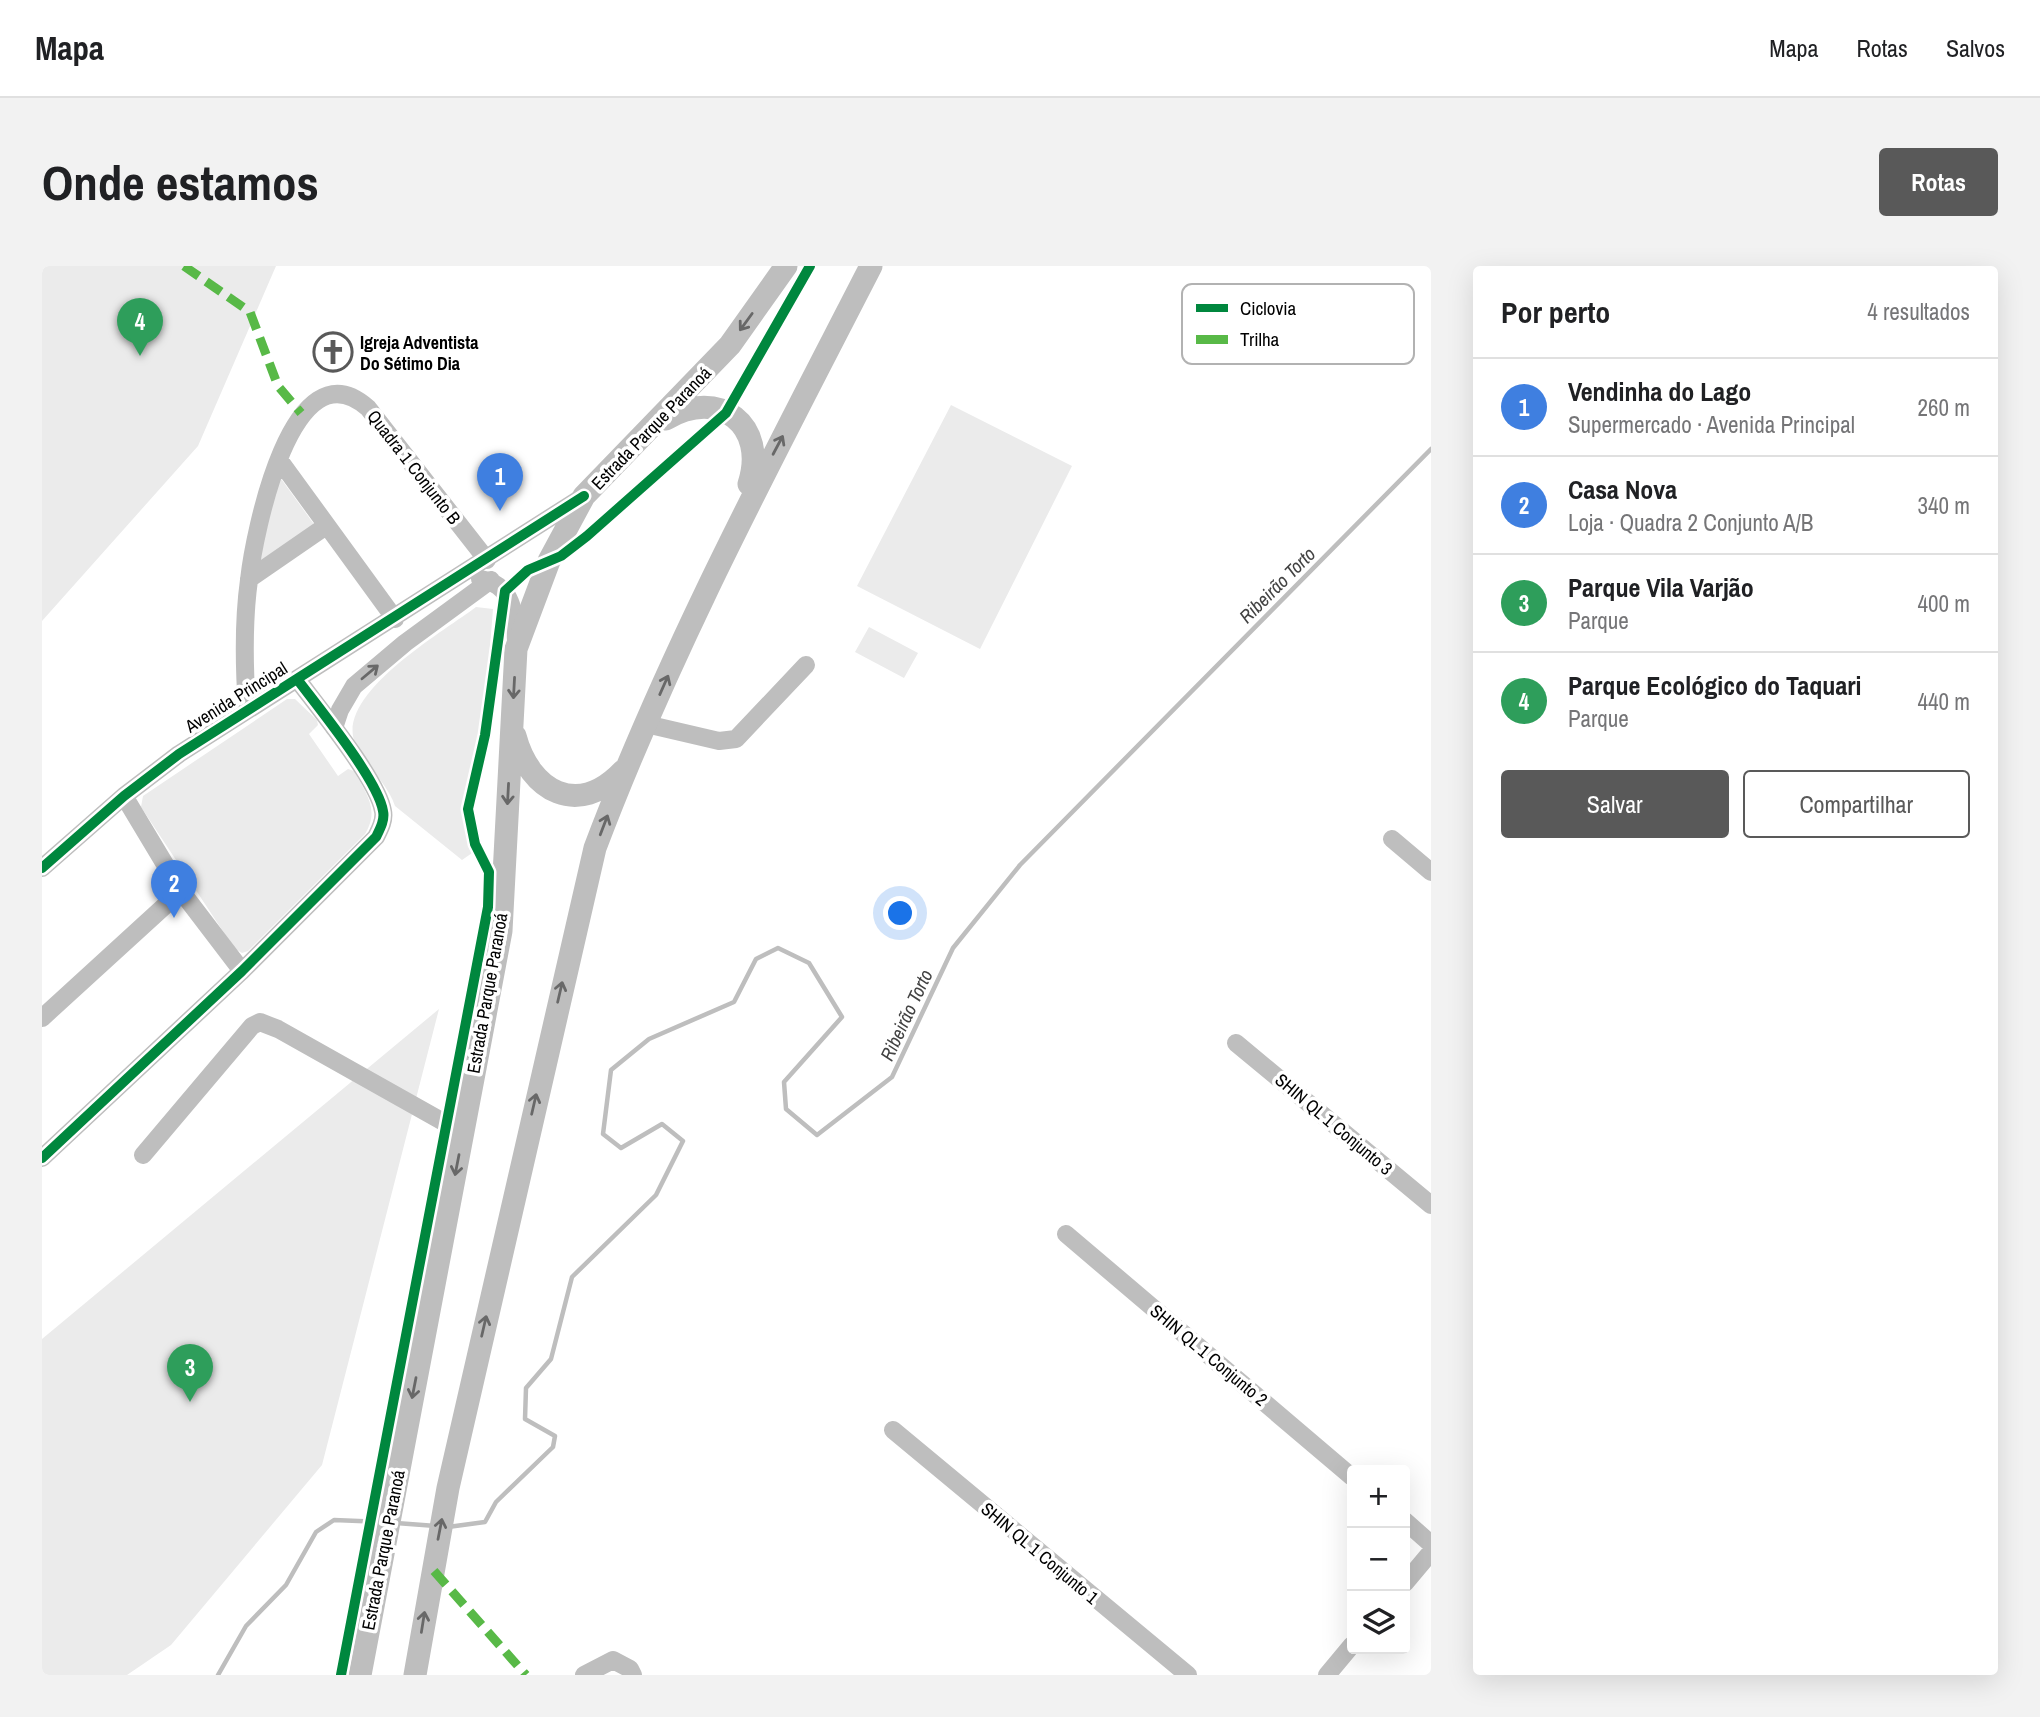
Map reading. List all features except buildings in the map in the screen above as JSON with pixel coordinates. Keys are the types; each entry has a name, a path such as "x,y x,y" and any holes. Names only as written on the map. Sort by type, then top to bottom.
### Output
{"main road":[{"name":"Estrada Parque Paranoá","path":"360,1675 501,932 516,649 549,561 584,496 730,345 786,266"},
{"path":"415,1675 448,1489 595,848 625,769 735,527 871,266"},
{"path":"646,431 679,411 695,407 709,407 741,422 750,434 755,454 752,474 735,527"},
{"path":"512,726 527,769 544,787 554,791 571,794 602,788 625,769"}],"street":[{"name":"Quadra 1 Conjunto B","path":"247,708 244,644 249,579 258,531 294,424 307,406 332,394 359,400 487,560"},
{"path":"280,461 395,620"},
{"name":"Avenida Principal","path":"42,868 124,796 247,708 395,620 584,496"},
{"path":"249,579 326,526"},
{"path":"463,576 491,580 505,591 515,613 516,649"},
{"path":"334,728 340,710 354,686 405,643 491,580"},
{"path":"646,724 719,741 736,739 806,665"},
{"path":"42,1158 242,971 369,846 381,828 384,814 379,796 334,728 297,679"},
{"path":"124,796 181,891 242,971"},
{"path":"1392,839 1431,872"},
{"path":"42,1018 181,891"},
{"path":"143,1155 197,1087 252,1026 260,1022 278,1029 463,1133"},
{"name":"SHIN QL 1 Conjunto 3","path":"1236,1043 1431,1205"},
{"name":"SHIN QL 1 Conjunto 2","path":"1066,1234 1347,1473"},
{"name":"SHIN QL 1 Conjunto 1","path":"893,1430 1188,1675"},
{"path":"1410,1525 1431,1544"},
{"path":"1410,1577 1431,1552"},
{"path":"1327,1675 1347,1651"},
{"path":"584,1675 613,1660 630,1669 632,1675"}],"shaded area":[{"path":"42,266 276,266 198,446 42,621"},
{"path":"951,405 1072,466 980,649 857,586"},
{"path":"279,476 316,527 255,569"},
{"path":"476,607 493,609 483,735 466,808 475,851 462,860 395,806 387,789 355,743 353,724 361,705 376,685 418,648"},
{"path":"869,627 918,653 904,678 855,652"},
{"path":"287,699 295,699 317,720 318,725 309,734 338,776 348,769 354,771 370,802 371,817 365,834 248,951 242,953 234,948 141,807 143,796"},
{"path":"439,1009 322,1465 171,1645 127,1675 42,1675 42,1339"}],"waterway":[{"name":"Ribeirão Torto","path":"448,1527 485,1522 496,1502 553,1447 555,1436 525,1419 526,1388 551,1359 572,1277 656,1195 683,1141 662,1124 621,1148 603,1134 611,1070 649,1039 734,1002 756,959 778,948 809,963 842,1017 784,1082 786,1109 817,1135 892,1077 953,948 1020,865 1431,449"},
{"name":"Ribeirão Torto","path":"218,1675 246,1626 286,1585 316,1532 334,1520 383,1522"},
{"name":"Ribeirão Torto","path":"396,1523 436,1526"}],"marked path":[{"path":"184,266 250,312 278,386 301,413"},
{"path":"434,1571 526,1675"}],"cycle path":[{"path":"341,1675 488,907 489,872 475,844 468,809 485,735 505,591 528,570 561,556 587,536 726,413 810,266"},
{"path":"42,868 124,796 179,754 584,496"},
{"path":"42,1158 242,971 376,837 383,818 379,798 346,744 297,679"}],"place":[{"name":"Igreja Adventista Do Sétimo Dia","path":"333,352"},
{"name":"Parque Ecológico do Taquari","path":"140,356"},
{"name":"Vendinha do Lago","path":"500,511"},
{"name":"Casa Nova","path":"174,918"},
{"name":"Parque Vila Varjão","path":"190,1402"}]}
